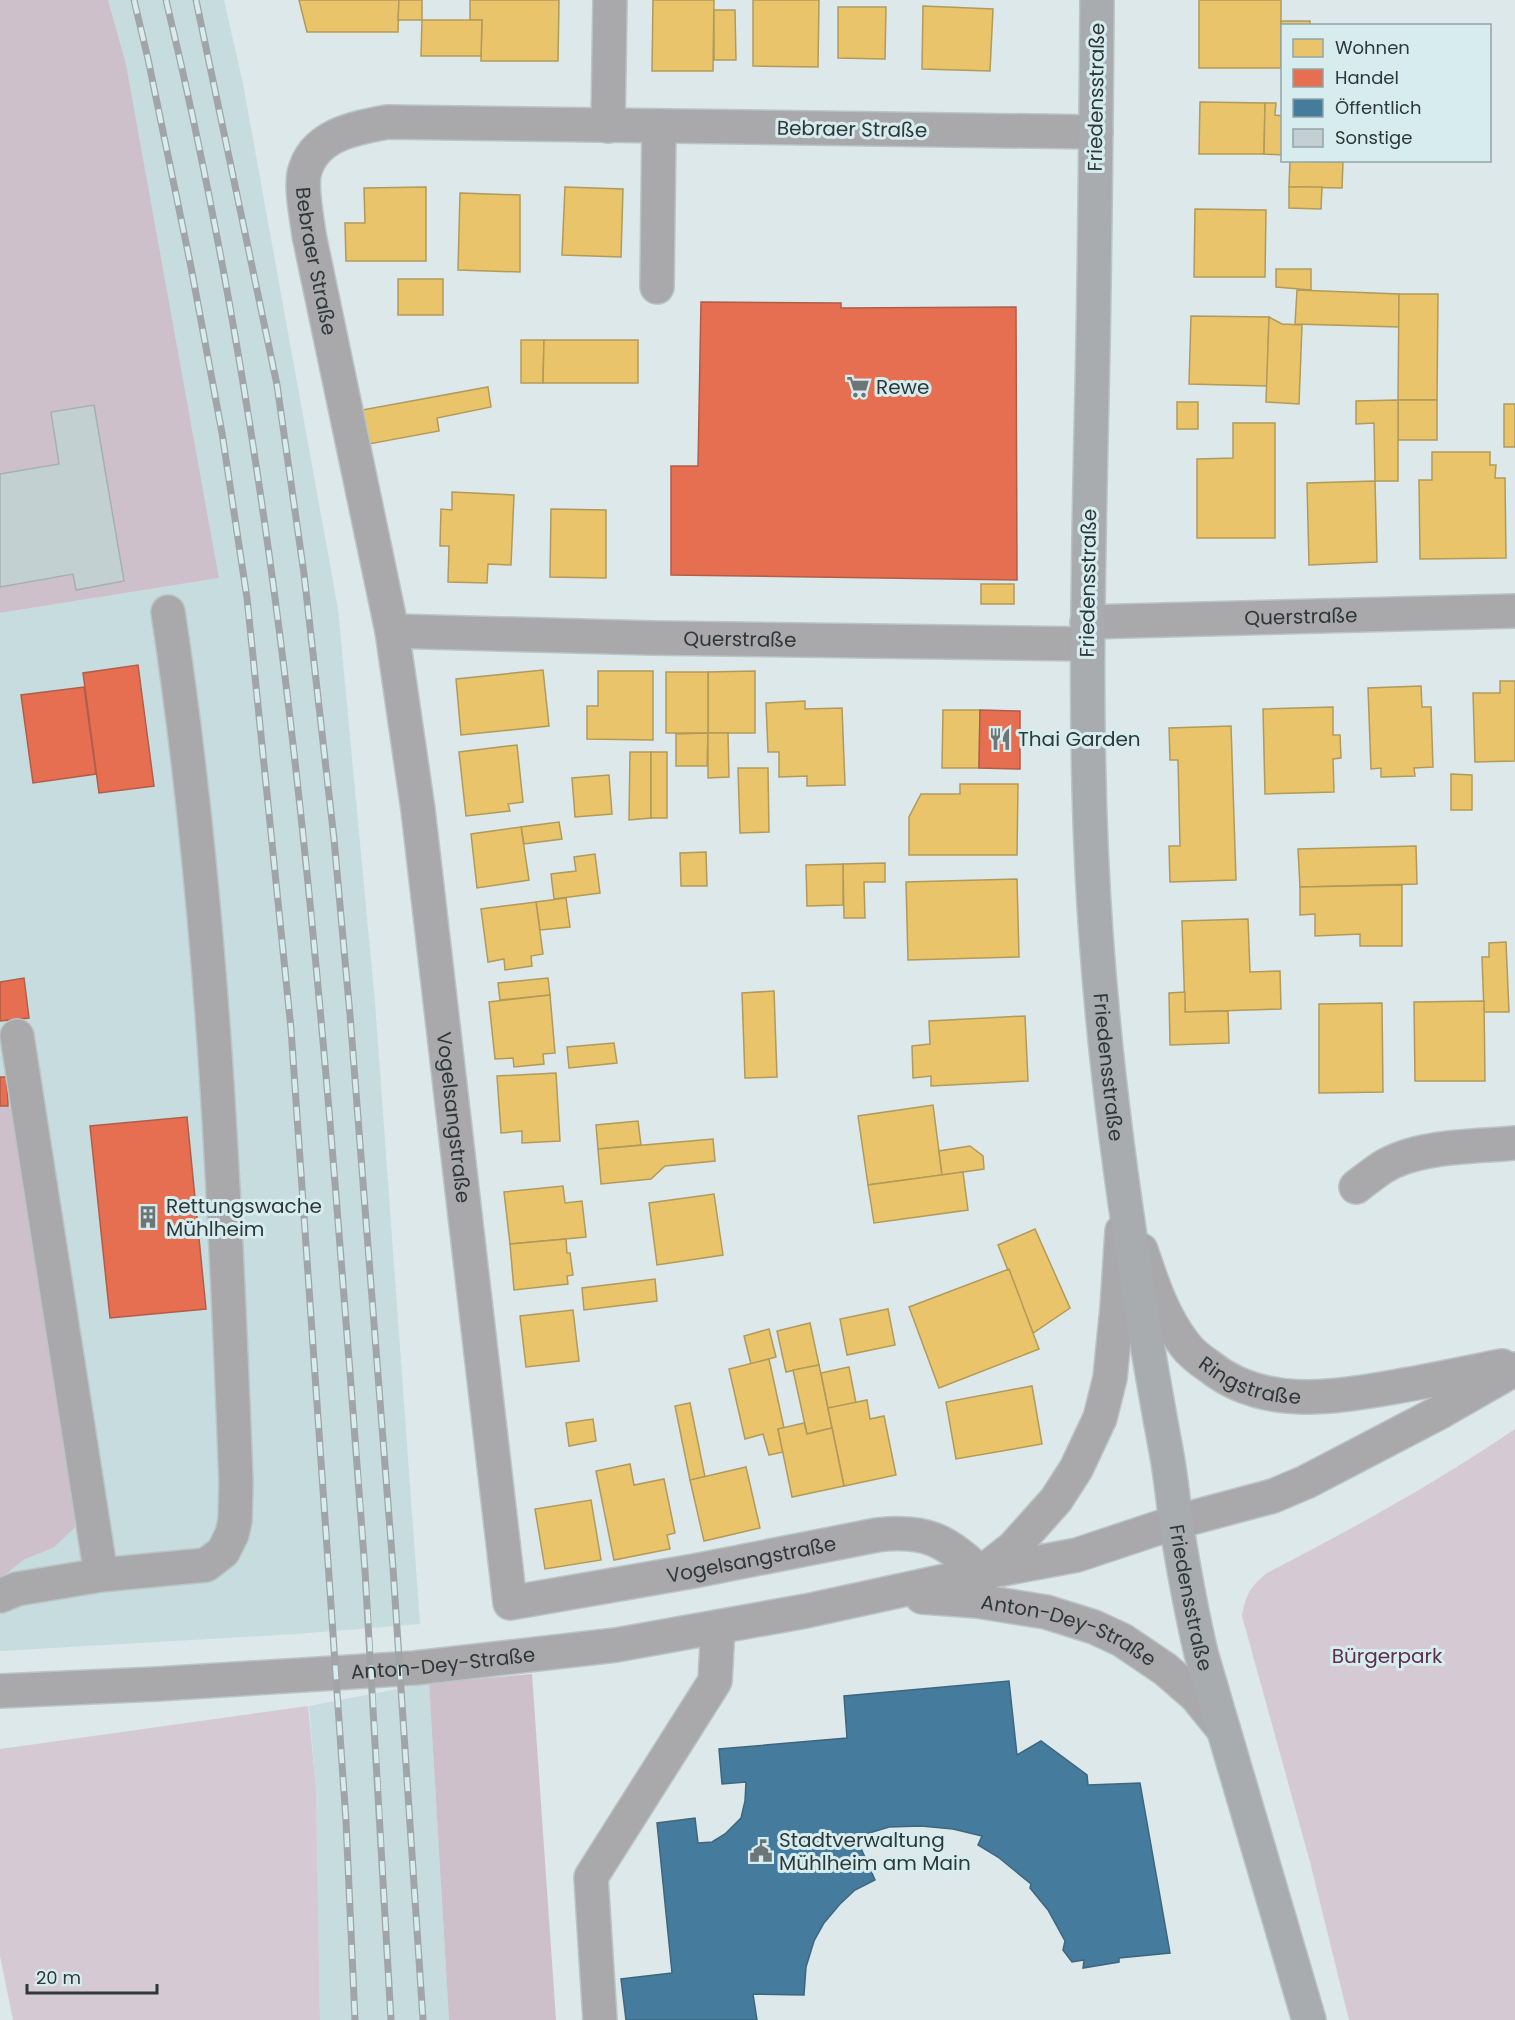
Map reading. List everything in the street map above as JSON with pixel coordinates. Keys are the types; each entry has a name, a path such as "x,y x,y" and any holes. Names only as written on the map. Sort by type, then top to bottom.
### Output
{"main road":[{"name":"Friedensstraße","path":"1097,0 1087,633 1096,933 1119,1164 1138,1298 1194,1620 1223,1729 1309,2020"}],"street":[{"path":"608,126 610,0"},
{"name":"Bebraer Straße","path":"392,631 309,236 304,175 311,157 328,139 345,131 387,122 1096,132"},
{"path":"657,287 659,126"},
{"name":"Querstraße","path":"392,631 652,638 1087,633 1515,611"},
{"path":"0,1596 17,1588 101,1575 206,1564 223,1552 232,1534 235,1521 232,1367 217,1068 183,709 168,612"},
{"name":"Vogelsangstraße","path":"392,631 418,810 500,1605 694,1571 877,1535 904,1532 943,1543 957,1551 981,1574"},
{"path":"17,1036 101,1575"},
{"path":"1356,1187 1384,1166 1407,1156 1433,1151 1515,1143"},
{"name":"Ringstraße","path":"1119,1164 1133,1226 1164,1313 1187,1348 1218,1373 1238,1384 1275,1395 1343,1396 1436,1380 1515,1363"},
{"name":"Friedensstraße","path":"981,1574 1013,1548 1056,1500 1076,1469 1100,1418 1110,1377 1117,1308 1122,1233 1119,1164"},
{"path":"1176,1522 1273,1496 1306,1482 1442,1412 1515,1370"},
{"name":"Anton-Dey-Straße","path":"0,1691 415,1668 616,1645 806,1611 1077,1555 1176,1522"},
{"name":"Anton-Dey-Straße","path":"882,1595 978,1601 1046,1612 1094,1627 1122,1640 1165,1669 1196,1696 1223,1729"},
{"path":"600,2020 591,1877 715,1681 718,1627"}],"shaded area":[{"path":"0,0 108,0 126,64 219,578 0,613"},
{"path":"108,0 224,0 243,84 338,609 375,1003 420,1624 296,1634 0,1651 0,1579 23,1560 53,1548 8,1106 0,1106 0,613 219,578 126,64"},
{"path":"0,1106 8,1106 27,1133 88,1515 53,1548 23,1560 0,1579"},
{"path":"532,1674 556,2020 449,2020 429,1683"},
{"path":"429,1683 449,2020 320,2020 316,1788 309,1706"}],"green space":[{"name":"Bürgerpark","path":"1515,1429 1515,2020 1349,2020 1310,1862 1242,1616 1245,1602 1256,1583 1267,1573 1393,1505"},
{"path":"308,1706 316,1788 320,2020 13,2020 0,1956 0,1749"}],"building: Wohnen":[{"path":"299,0 399,0 398,32 307,32"},
{"path":"399,0 422,0 422,20 398,20"},
{"path":"470,0 559,0 558,61 481,61 482,20 470,20"},
{"path":"653,0 714,0 713,71 652,71"},
{"path":"753,0 819,0 818,67 753,66"},
{"path":"1199,0 1281,0 1281,68 1199,68"},
{"path":"923,6 993,9 990,71 922,69"},
{"path":"838,7 886,7 885,59 838,58"},
{"path":"714,10 735,10 736,60 714,60"},
{"path":"422,20 482,20 481,56 421,56"},
{"path":"1281,21 1310,21 1310,24 1281,24"},
{"path":"1200,102 1265,103 1264,154 1199,154"},
{"path":"1265,103 1276,103 1275,115 1281,116 1281,155 1264,154"},
{"path":"1290,162 1343,162 1342,188 1289,187"},
{"path":"426,187 426,261 346,261 345,223 365,223 364,188"},
{"path":"565,187 623,189 621,257 562,255"},
{"path":"1289,187 1322,187 1321,209 1289,208"},
{"path":"460,193 520,195 520,272 458,270"},
{"path":"1195,209 1266,210 1265,277 1194,277"},
{"path":"1276,269 1311,269 1311,290 1276,287"},
{"path":"398,279 443,279 443,315 398,315"},
{"path":"1297,290 1399,294 1399,327 1295,324"},
{"path":"1399,294 1438,294 1437,400 1398,400"},
{"path":"1191,316 1269,317 1267,386 1189,384"},
{"path":"1269,317 1282,324 1302,325 1299,404 1266,402"},
{"path":"521,340 544,340 543,383 521,383"},
{"path":"544,340 638,340 638,383 543,383"},
{"path":"488,387 491,407 437,418 439,431 369,444 362,410"},
{"path":"1398,400 1437,400 1437,440 1398,440"},
{"path":"1398,400 1398,481 1375,481 1374,423 1356,424 1356,401"},
{"path":"1177,402 1198,402 1198,429 1177,429"},
{"path":"1504,404 1515,404 1515,447 1504,447"},
{"path":"1233,423 1275,423 1275,538 1197,538 1197,459 1233,458"},
{"path":"1432,452 1490,452 1490,465 1496,465 1495,478 1505,478 1506,558 1420,559 1419,480 1432,480"},
{"path":"1375,481 1377,562 1309,565 1307,483"},
{"path":"452,492 514,495 511,565 488,564 487,583 448,582 449,546 440,546 441,509 452,510"},
{"path":"551,509 606,510 606,578 550,577"},
{"path":"981,584 1014,584 1014,604 981,604"},
{"path":"543,670 549,726 461,735 456,679"},
{"path":"598,671 653,671 653,740 587,739 587,706 598,706"},
{"path":"755,671 755,733 708,733 708,672"},
{"path":"666,672 708,672 708,733 666,733"},
{"path":"1500,681 1515,681 1515,761 1475,762 1473,693 1500,693"},
{"path":"1421,686 1422,707 1431,707 1433,767 1414,768 1415,776 1381,777 1381,768 1371,769 1368,688"},
{"path":"805,701 805,709 842,708 845,785 807,786 807,776 779,777 779,752 768,752 766,703"},
{"path":"1333,707 1333,735 1340,735 1341,758 1333,759 1334,792 1265,794 1263,709"},
{"path":"943,710 980,710 979,768 942,768"},
{"path":"1231,726 1236,880 1170,882 1169,846 1180,846 1178,760 1170,760 1169,728"},
{"path":"708,733 707,766 676,766 676,734"},
{"path":"708,733 728,733 729,777 708,778"},
{"path":"517,745 523,802 508,804 510,811 466,816 459,752"},
{"path":"630,752 651,752 651,818 629,820"},
{"path":"651,752 667,752 667,818 651,818"},
{"path":"738,768 768,768 769,832 740,833"},
{"path":"1451,774 1472,775 1472,810 1451,810"},
{"path":"609,775 612,814 575,817 572,778"},
{"path":"960,784 1018,784 1017,855 909,855 909,817 921,794 960,794"},
{"path":"559,822 562,839 524,844 521,827"},
{"path":"521,827 529,880 477,888 471,834"},
{"path":"1416,846 1417,884 1300,887 1298,849"},
{"path":"706,852 707,886 681,886 680,853"},
{"path":"595,854 600,893 554,899 551,874 576,871 574,857"},
{"path":"885,863 885,882 864,882 865,918 844,918 843,864"},
{"path":"843,864 843,905 807,906 806,865"},
{"path":"1017,879 1019,957 908,960 906,882"},
{"path":"1402,885 1402,946 1360,946 1360,934 1315,936 1315,914 1300,915 1300,887"},
{"path":"566,898 570,927 540,930 536,902"},
{"path":"536,902 543,954 531,956 532,966 505,970 504,959 488,962 481,909"},
{"path":"1248,919 1250,972 1280,971 1281,1009 1185,1012 1182,921"},
{"path":"1506,942 1509,1012 1484,1012 1482,957 1489,957 1489,943"},
{"path":"548,978 550,995 500,1000 498,983"},
{"path":"774,991 777,1077 745,1078 742,993"},
{"path":"1185,992 1185,1012 1228,1011 1229,1043 1170,1045 1169,993"},
{"path":"550,995 555,1053 543,1054 544,1064 514,1067 513,1058 495,1059 489,1002"},
{"path":"1484,1001 1485,1081 1415,1081 1414,1002"},
{"path":"1382,1003 1383,1092 1319,1093 1319,1004"},
{"path":"1025,1016 1028,1081 931,1086 931,1076 913,1078 912,1046 930,1044 929,1021"},
{"path":"614,1043 617,1063 569,1068 567,1047"},
{"path":"556,1073 560,1141 522,1143 522,1131 501,1133 497,1076"},
{"path":"933,1105 942,1175 868,1185 858,1116"},
{"path":"638,1121 641,1145 598,1149 596,1125"},
{"path":"713,1139 715,1161 665,1166 651,1179 601,1184 598,1149"},
{"path":"970,1146 983,1156 984,1169 942,1175 939,1151"},
{"path":"963,1172 968,1210 874,1223 868,1185"},
{"path":"563,1186 565,1203 582,1201 586,1237 510,1244 504,1192"},
{"path":"714,1194 723,1255 657,1265 649,1203"},
{"path":"1035,1229 1070,1308 1033,1333 998,1245"},
{"path":"566,1239 573,1275 567,1276 568,1284 514,1290 510,1244"},
{"path":"1009,1269 1039,1349 939,1388 909,1307"},
{"path":"655,1279 657,1301 584,1310 582,1288"},
{"path":"888,1309 895,1345 847,1355 840,1319"},
{"path":"573,1310 579,1361 526,1367 520,1316"},
{"path":"810,1323 819,1365 786,1372 777,1331"},
{"path":"769,1329 776,1357 751,1364 744,1336"},
{"path":"769,1359 784,1428 778,1429 783,1452 769,1455 763,1434 745,1439 729,1369"},
{"path":"819,1365 832,1428 807,1434 793,1370"},
{"path":"849,1367 856,1403 828,1408 821,1373"},
{"path":"1032,1386 1042,1444 956,1459 946,1402"},
{"path":"867,1400 870,1419 884,1416 896,1475 844,1486 828,1408"},
{"path":"690,1403 705,1477 690,1480 675,1406"},
{"path":"593,1419 596,1441 569,1446 566,1423"},
{"path":"804,1423 807,1434 832,1428 844,1486 792,1497 778,1429"},
{"path":"630,1464 634,1485 664,1479 675,1533 667,1535 670,1549 614,1560 596,1471"},
{"path":"746,1467 760,1528 704,1541 690,1480"},
{"path":"591,1500 601,1560 545,1569 535,1509"}],"building: Handel":[{"name":"Rewe","path":"701,302 841,303 841,308 1016,307 1017,580 671,575 671,466 698,466"},
{"path":"138,665 154,786 99,793 83,673"},
{"path":"84,687 96,774 33,783 21,695"},
{"name":"Thai Garden","path":"980,710 1020,711 1020,769 979,768"},
{"path":"24,978 29,1018 0,1021 0,982"},
{"path":"0,1077 7,1077 8,1106 0,1106"},
{"name":"Rettungswache Mühlheim","path":"187,1117 206,1309 110,1318 90,1126"}],"building: Öffentlich":[{"name":"Stadtverwaltung Mühlheim am Main","path":"1009,1681 1017,1755 1041,1741 1087,1775 1088,1785 1140,1783 1170,1953 1119,1958 1119,1962 1083,1968 1084,1960 1072,1962 1063,1950 1065,1941 1048,1910 1030,1888 1031,1884 998,1857 978,1845 982,1836 953,1829 921,1826 889,1827 856,1837 875,1880 855,1890 824,1923 814,1941 806,1967 804,1995 753,1994 757,2020 626,2020 621,1979 672,1973 657,1823 695,1818 698,1843 712,1842 725,1834 741,1818 746,1782 722,1784 719,1749 847,1738 844,1696"}],"building: Sonstige":[{"path":"94,405 124,581 76,590 73,574 0,587 0,474 59,464 51,412"}],"railway":[{"path":"134,0 191,267 222,433 247,598 291,1029 346,1821 355,2020"},
{"path":"166,0 199,146 228,293 274,588 292,737 322,1034 354,1426 369,1627 391,2020"},
{"path":"196,0 277,385 304,574 334,839 393,1568 423,2020"}],"place":[{"name":"Rewe","path":"858,387"},
{"name":"Thai Garden","path":"1000,739"},
{"name":"Rettungswache Mühlheim","path":"148,1217"},
{"name":"Stadtverwaltung Mühlheim am Main","path":"761,1851"}]}
